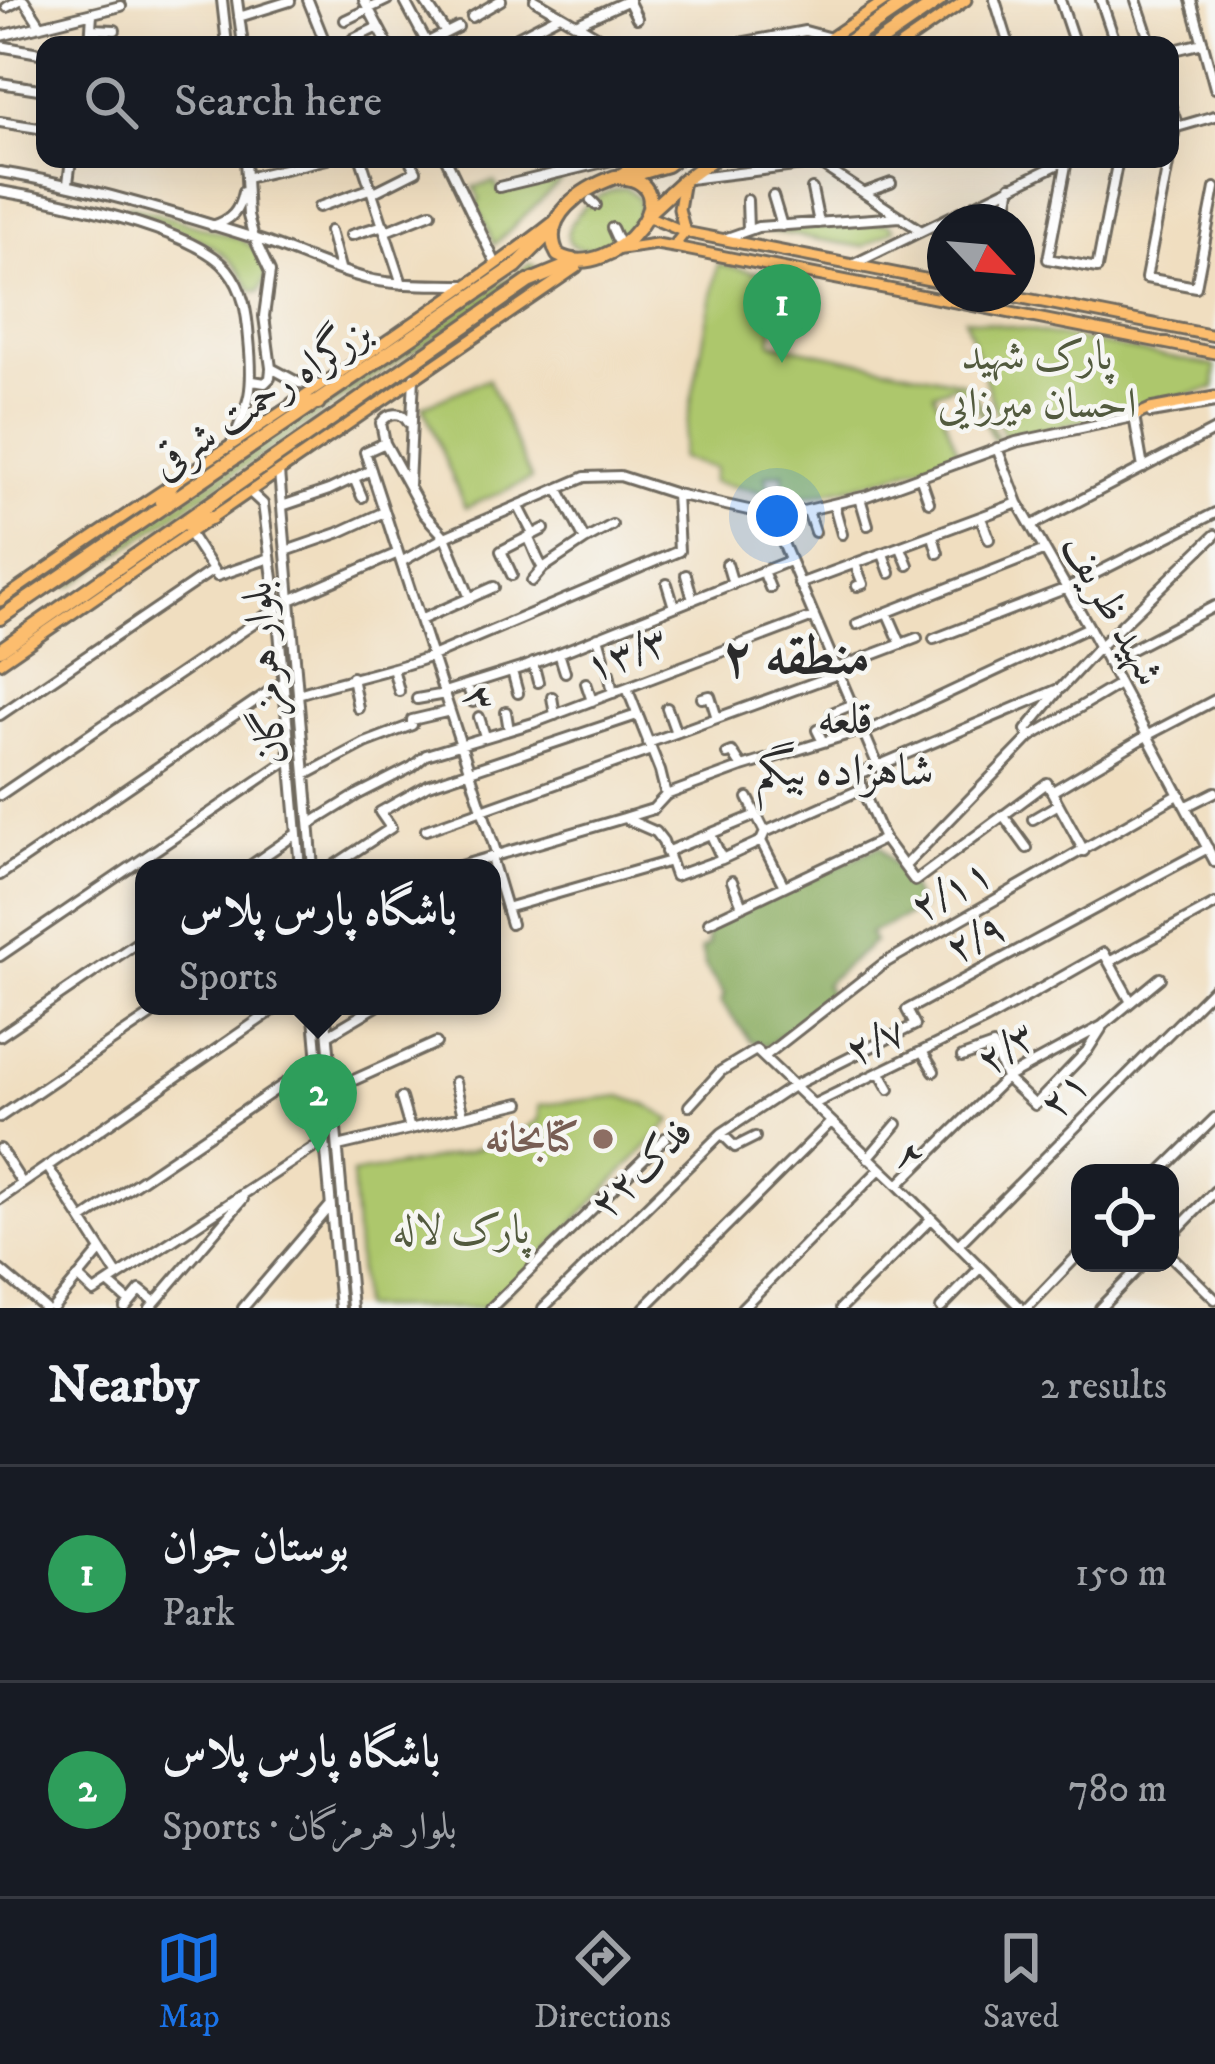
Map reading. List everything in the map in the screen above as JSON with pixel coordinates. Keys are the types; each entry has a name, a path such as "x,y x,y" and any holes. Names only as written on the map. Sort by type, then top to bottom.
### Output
{"highway":[{"path":"857,36 910,0"},
{"path":"888,36 940,0"},
{"path":"620,177 649,168"},
{"path":"675,168 684,180"},
{"path":"616,244 633,234 701,168"},
{"path":"620,177 635,179 647,190 648,215"},
{"name":"بزرگراه رحمت شرقی","path":"0,618 517,266 586,190 620,177"},
{"path":"555,223 551,238 558,255 583,261"},
{"name":"بزرگراه رحمت شرقی","path":"82,592 540,277 616,244"},
{"path":"526,256 537,262 540,277"},
{"path":"293,404 320,403"},
{"path":"158,508 175,482"},
{"path":"174,527 211,518"},
{"path":"66,571 61,575 62,589 82,592"},
{"path":"33,594 39,590 52,596 54,610 49,615"},
{"path":"0,650 82,592"}],"main road":[{"path":"828,36 886,0"},
{"path":"914,36 966,0"},
{"path":"620,177 633,168"},
{"path":"684,180 679,209 685,232"},
{"path":"648,215 685,232 927,280"},
{"path":"0,602 555,223"},
{"path":"680,248 677,242 685,232"},
{"path":"616,244 656,244 927,292"},
{"path":"0,663 583,261"},
{"path":"1035,301 1215,336"},
{"path":"1027,312 1215,353"},
{"path":"1134,416 1150,409 1215,400"}],"street":[{"path":"7,7 22,0 41,26"},
{"path":"91,36 97,0"},
{"path":"222,0 226,36"},
{"path":"237,0 241,36"},
{"path":"308,0 322,36"},
{"path":"345,20 366,5 387,0"},
{"path":"404,0 421,36"},
{"path":"424,0 446,33"},
{"path":"472,17 501,0"},
{"path":"535,0 596,36"},
{"path":"600,0 604,11"},
{"path":"574,25 628,0 637,18"},
{"path":"995,0 1006,36"},
{"path":"1060,0 1072,36"},
{"path":"1101,0 1112,36"},
{"path":"1136,0 1147,36"},
{"path":"1191,0 1215,88"},
{"path":"239,17 290,1"},
{"path":"81,2 93,13"},
{"path":"366,5 383,36"},
{"path":"0,36 121,6"},
{"path":"519,36 558,16"},
{"path":"359,36 378,27"},
{"path":"440,36 458,27"},
{"path":"92,29 115,30"},
{"path":"782,36 805,32 815,36"},
{"path":"588,36 592,34"},
{"path":"1179,50 1215,43"},
{"path":"0,46 36,52"},
{"path":"0,83 36,89"},
{"path":"1179,127 1215,116"},
{"path":"0,122 36,128"},
{"path":"68,183 70,168"},
{"path":"245,168 248,216 270,272 264,316 270,378 266,383 253,381"},
{"path":"246,178 289,168"},
{"path":"364,168 402,284"},
{"path":"319,207 373,190 414,168"},
{"path":"450,168 496,264"},
{"path":"499,187 578,168"},
{"path":"684,180 769,168"},
{"path":"828,168 921,230"},
{"path":"852,265 1046,168"},
{"path":"1065,168 1048,259 1097,268 1116,168"},
{"path":"1168,168 1146,278 1196,287 1215,188"},
{"path":"0,172 68,183 254,238 371,279 467,285"},
{"path":"212,226 239,209 246,178"},
{"path":"864,193 891,183"},
{"path":"1007,204 1011,185"},
{"path":"812,189 818,223"},
{"path":"0,191 65,202 204,250 250,296"},
{"path":"773,196 782,226"},
{"path":"117,218 117,207 124,200"},
{"path":"747,200 748,230"},
{"path":"351,235 431,213"},
{"path":"724,239 748,230 901,217"},
{"path":"612,228 616,244"},
{"path":"330,231 340,269"},
{"path":"230,447 253,381 246,305 250,296 267,291"},
{"path":"271,368 298,383 322,385"},
{"path":"409,487 414,377"},
{"path":"363,413 381,423 385,443 424,514 445,537 470,598"},
{"path":"381,423 400,414 410,431"},
{"path":"290,600 586,477 620,476 771,515 808,511 860,498 997,448 1134,416 1143,468"},
{"path":"1031,526 1215,430"},
{"name":"۳","path":"385,443 365,452 484,812 495,859"},
{"name":"شهید ظریف","path":"997,448 1018,503 1215,862"},
{"path":"250,492 267,497 276,494 282,504 329,490 371,470"},
{"name":"بلوار هرمزگان","path":"278,472 313,859"},
{"path":"920,476 929,502"},
{"path":"354,478 362,496"},
{"path":"558,489 585,541"},
{"path":"298,694 432,656 679,550 676,494"},
{"name":"بلوار هرمزگان","path":"267,497 299,859"},
{"path":"860,498 868,525"},
{"path":"799,584 1018,503"},
{"path":"834,505 842,534"},
{"path":"519,507 533,554 551,568"},
{"path":"808,511 814,532"},
{"path":"286,551 384,512"},
{"path":"934,639 1066,588 1215,513"},
{"path":"771,515 878,766"},
{"path":"981,517 989,539"},
{"path":"532,581 612,525"},
{"path":"512,575 501,551 544,529"},
{"path":"190,532 215,573"},
{"path":"937,534 942,549"},
{"path":"1030,737 1026,730 1061,688 1215,535"},
{"path":"901,548 908,565"},
{"path":"857,624 1045,550"},
{"path":"883,554 890,573"},
{"path":"0,715 215,573 270,558"},
{"path":"417,699 512,671 789,561"},
{"path":"727,564 733,584"},
{"path":"855,564 863,584 857,586"},
{"path":"764,572 770,588"},
{"path":"686,575 693,600"},
{"path":"667,584 674,607"},
{"path":"420,620 494,586"},
{"path":"549,591 555,604"},
{"path":"1107,662 1215,606"},
{"path":"0,795 277,608"},
{"path":"887,612 901,644"},
{"name":"۱۳/۳","path":"310,824 426,755 556,715 813,617"},
{"path":"484,859 653,809 666,795 742,767 863,732 1089,627"},
{"path":"598,637 604,658"},
{"path":"426,830 650,747 916,638"},
{"path":"580,644 586,658"},
{"path":"559,653 565,672"},
{"path":"533,663 538,682"},
{"path":"407,665 412,680"},
{"path":"393,668 399,691"},
{"path":"512,671 518,693"},
{"path":"609,673 613,693"},
{"path":"352,677 358,708"},
{"path":"0,875 284,682"},
{"path":"586,683 592,701"},
{"path":"905,866 1030,737 1119,684"},
{"path":"467,685 473,703"},
{"path":"627,688 666,795"},
{"path":"1061,688 859,774 884,839 915,881 1003,815 1215,700"},
{"path":"702,698 710,696 718,718"},
{"path":"552,697 556,715"},
{"path":"832,713 851,705"},
{"path":"667,708 676,733"},
{"path":"305,775 365,742 412,725 412,720 446,712"},
{"path":"506,712 509,730"},
{"path":"344,859 391,828 380,812 428,785 637,715"},
{"path":"479,717 485,736"},
{"path":"818,730 824,742"},
{"path":"727,754 732,752 742,767"},
{"path":"143,859 290,759"},
{"path":"1050,787 1084,851"},
{"path":"653,809 675,875 722,859 862,789"},
{"path":"1187,806 1215,792"},
{"name":"۲/۱۱","path":"689,1106 722,1071 760,1053 883,964 1180,794"},
{"path":"748,798 784,886"},
{"path":"1033,819 1057,805"},
{"path":"506,908 756,815"},
{"path":"1003,815 1027,848"},
{"path":"624,818 656,832 666,851"},
{"path":"260,859 296,834"},
{"path":"711,835 722,859"},
{"path":"709,922 884,839"},
{"name":"۲/۹","path":"793,1086 915,1025 907,1010 1208,848"},
{"path":"0,956 135,864"},
{"path":"732,881 742,906"},
{"name":"۳","path":"501,886 511,924"},
{"path":"1131,1002 1109,962 1215,904"},
{"path":"0,1036 135,944"},
{"name":"۲/۷","path":"813,1104 922,1053 1104,953 1109,962"},
{"name":"۲/۳","path":"898,1185 1006,1078 1102,1026 1160,978"},
{"name":"۲۱","path":"958,1245 1215,987"},
{"path":"0,1118 151,1015"},
{"path":"0,1185 4,1196 266,1015"},
{"path":"314,1015 338,1306"},
{"path":"326,1015 352,1308"},
{"path":"328,1035 362,1015"},
{"path":"962,1057 993,1046 1006,1078 1034,1106 1087,1051 1102,1026"},
{"path":"333,1090 436,1042"},
{"name":"۲","path":"760,1053 1024,1308"},
{"path":"922,1053 934,1071"},
{"path":"82,1220 318,1062"},
{"path":"880,1073 889,1089"},
{"path":"455,1082 464,1116"},
{"path":"860,1082 869,1097"},
{"name":"فدک۲۲","path":"543,1308 722,1133 793,1086"},
{"path":"401,1098 410,1129"},
{"path":"338,1146 520,1102"},
{"path":"1168,1164 1215,1118"},
{"path":"644,1308 831,1122"},
{"path":"868,1158 897,1124"},
{"path":"722,1133 735,1147 755,1137"},
{"path":"491,1308 665,1138"},
{"path":"78,1277 94,1292 324,1141"},
{"path":"0,1149 22,1183"},
{"path":"47,1166 118,1277"},
{"path":"742,1308 880,1169"},
{"path":"108,1283 128,1305 140,1290 152,1305 251,1189"},
{"path":"1179,1228 1215,1191"},
{"path":"243,1308 330,1206"},
{"path":"841,1308 930,1220"},
{"path":"0,1270 49,1308 101,1250"},
{"path":"1024,1308 1071,1262"},
{"path":"1179,1265 1215,1299"},
{"path":"941,1308 980,1268"},
{"path":"1100,1308 1135,1272"}],"green space":[{"path":"569,173 494,245 474,187 494,182 499,191"},
{"path":"625,188 640,205 632,225 600,247 575,247 568,240 568,230 582,209 609,191"},
{"path":"129,205 253,247 267,275 259,292 250,290 242,274 216,249 181,230 127,211"},
{"path":"889,223 895,229 863,247 769,231 808,226"},
{"path":"530,264 536,271 66,586 65,581"},
{"path":"718,264 782,278 771,343 961,382 973,391 998,439 994,440 972,399 954,385 934,393 959,453 874,481 786,498 783,473 766,475 768,493 712,482 715,468 680,459"},
{"name":"پارک شهید احسان میرزایی","path":"965,318 1215,366 1215,388 1005,440"},
{"path":"488,379 531,479 465,508 423,406"},
{"path":"880,846 921,909 869,934 874,942 825,984 831,996 768,1046 751,1041 721,1003 724,994 706,969 701,949 708,946 707,927"},
{"name":"پارک لاله","path":"621,1096 672,1120 492,1308 361,1308 352,1174 496,1142 539,1120 539,1105"}],"place":[{"name":"بوستان جوان","path":"782,363"},
{"name":"کتابخانه","path":"603,1139"},
{"name":"باشگاه پارس پلاس","path":"318,1153"}],"district":[{"name":"منطقه ۲","path":"796,657"},
{"name":"قلعه شاهزاده بیگم","path":"845,746"}]}
